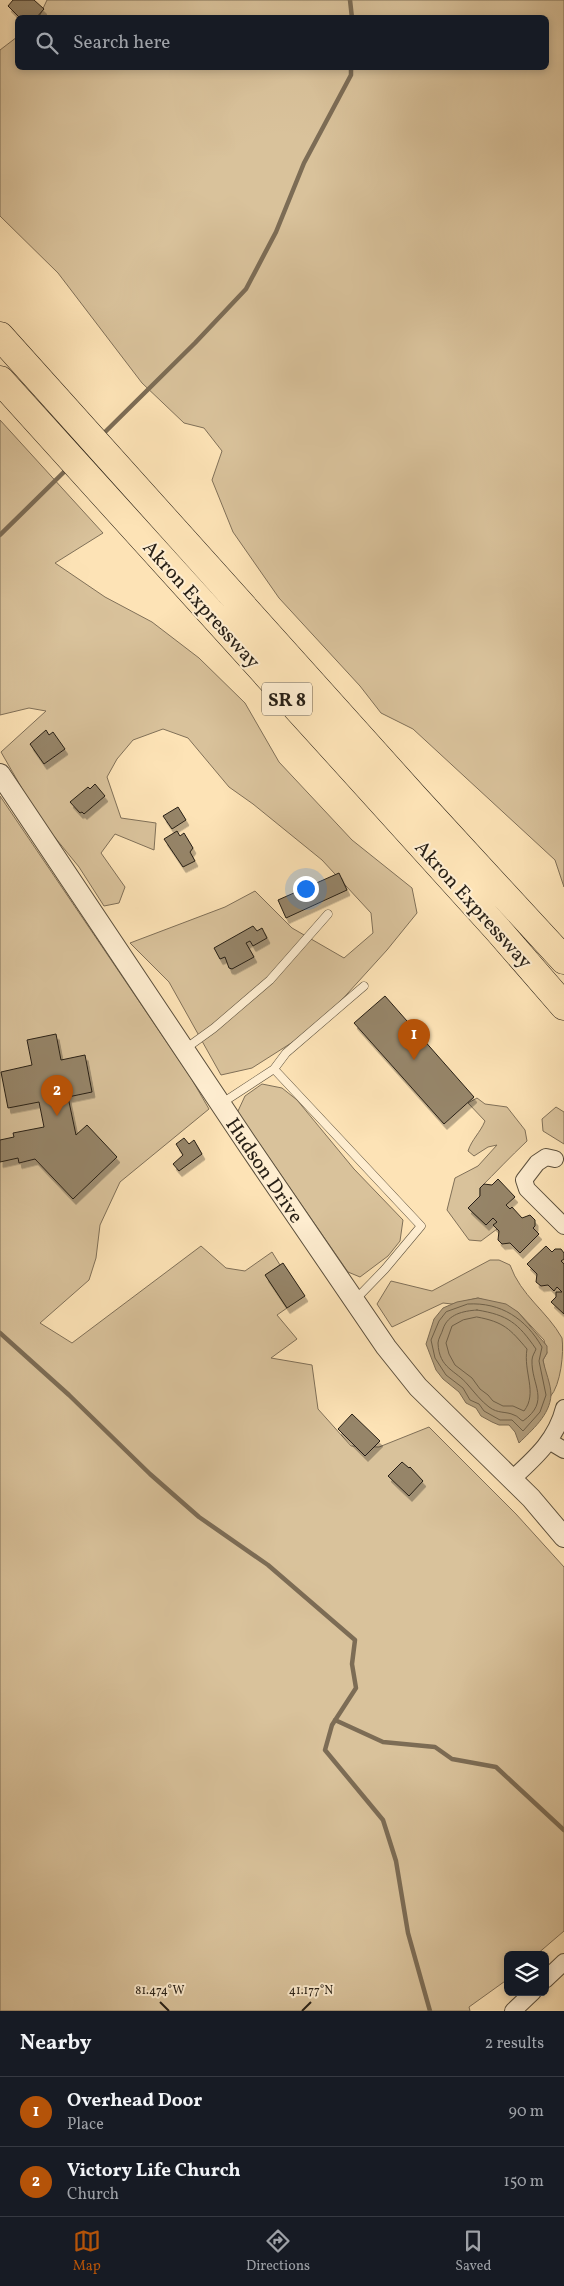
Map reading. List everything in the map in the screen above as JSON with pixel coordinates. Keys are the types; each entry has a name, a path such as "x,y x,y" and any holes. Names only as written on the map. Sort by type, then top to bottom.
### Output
{"highway":[{"name":"Akron Expressway","path":"0,336 414,797 564,960"},
{"name":"Akron Expressway","path":"6,387 498,930 564,1006"}],"street":[{"name":"Hudson Drive","path":"0,774 183,1050 353,1301 418,1387 530,1498 564,1537"},
{"path":"559,1162 546,1157 537,1163 524,1180 527,1188 564,1226"},
{"path":"511,1480 550,1441 564,1408"},
{"path":"550,1441 564,1450"},
{"path":"549,1976 564,1962"},
{"path":"513,2011 529,1996"}],"lane":[{"path":"183,1050 214,1028 270,980 328,914"},
{"path":"220,1104 274,1069 286,1053 364,986"},
{"path":"274,1069 421,1226 385,1269 353,1301"}],"shaded area":[{"path":"47,0 564,0 564,887 555,860 413,729 381,713 360,686 279,598 233,532 212,480 222,451 204,428 184,423 142,383 58,273 0,216 0,50 15,39 15,70 549,70 549,15 40,15"},
{"path":"0,420 103,533 55,563 105,597 152,622 199,658 245,703 279,762 352,840 412,888 417,913 387,950 318,1026 252,1068 221,1075 169,982 130,943 225,907 255,891 292,928 344,958 373,933 371,913 322,860 229,787 188,738 163,729 133,740 117,759 107,777 121,818 156,823 154,850 115,834 101,853 125,887 119,903 104,906 79,867 39,818 1,752 46,711 29,708 0,715"},
{"path":"0,796 191,1078 209,1109 120,1182 100,1225 96,1258 89,1280 40,1323 72,1343 201,1246 226,1268 245,1271 272,1252 280,1265 266,1276 287,1308 277,1315 297,1339 271,1358 312,1365 318,1409 351,1446 379,1447 429,1427 516,1514 564,1567 564,1931 541,1951 504,1951 504,1982 469,2007 470,2011 0,2011"},
{"path":"262,1084 282,1088 297,1100 354,1169 403,1220 400,1241 388,1256 360,1277 348,1272 241,1117 238,1111 245,1096"},
{"path":"477,1098 485,1104 507,1107 525,1130 527,1141 480,1188 480,1196 468,1208 486,1225 493,1218 497,1222 494,1225 497,1229 481,1241 469,1240 447,1210 455,1178 478,1166 497,1145 488,1147 474,1156 468,1151 485,1121 468,1103"},
{"path":"556,1107 564,1112 564,1144 543,1131 542,1119"},
{"path":"490,1260 499,1260 510,1265 527,1295 556,1328 562,1338 563,1351 559,1377 554,1392 550,1397 543,1360 547,1353 544,1340 518,1312 478,1298 452,1304 443,1303 392,1327 377,1304 391,1281 432,1291"}],"water":[{"path":"478,1298 506,1304 518,1312 547,1346 547,1353 543,1360 550,1386 550,1402 540,1422 519,1443 515,1432 509,1425 499,1425 481,1416 476,1408 466,1403 459,1392 443,1379 436,1370 426,1344 434,1319 443,1308 457,1302"}],"building":[{"path":"13,0 34,0 44,9 39,15 17,15 8,6"},
{"path":"46,730 49,735 53,732 65,749 44,764 30,744"},
{"path":"95,784 105,796 84,814 80,813 70,802 88,787 90,789"},
{"path":"178,807 186,820 172,829 163,816"},
{"path":"177,831 180,836 184,833 193,848 190,852 195,861 183,867 164,839"},
{"path":"339,873 347,890 286,918 278,900"},
{"path":"253,926 257,931 262,928 267,938 253,946 250,941 246,943 254,957 232,969 229,968 225,957 220,959 214,948"},
{"path":"385,996 474,1097 444,1124 354,1023"},
{"path":"56,1034 61,1060 85,1055 92,1092 68,1097 76,1135 87,1125 117,1157 73,1199 35,1159 19,1163 18,1158 0,1162 0,1140 14,1137 13,1133 44,1127 39,1102 8,1108 1,1072 32,1065 27,1040"},
{"path":"184,1138 189,1144 194,1140 202,1154 179,1171 173,1164 183,1155 176,1144"},
{"path":"498,1179 515,1197 506,1205 510,1209 512,1207 522,1218 530,1215 535,1220 533,1228 539,1234 520,1253 510,1243 502,1244 498,1240 499,1231 493,1225 497,1222 493,1218 486,1225 468,1208 480,1196 480,1188 484,1184 492,1185"},
{"path":"546,1246 552,1252 555,1249 561,1249 564,1253 564,1259 561,1261 564,1264 564,1314 551,1302 556,1297 556,1292 562,1292 557,1287 554,1291 548,1285 541,1286 536,1282 537,1274 527,1264"},
{"path":"283,1263 305,1296 287,1308 265,1275"},
{"path":"352,1414 380,1441 365,1456 338,1429"},
{"path":"402,1462 410,1467 423,1481 409,1496 388,1476"}],"waterway":[{"path":"350,0 352,15"},
{"path":"101,436 195,343 246,289 276,232 304,163 351,75 351,70"},
{"path":"0,535 68,468"},
{"path":"0,1333 69,1395 150,1474 199,1517 268,1565 355,1640 352,1664 356,1688 332,1725 325,1750 383,1820 396,1861 408,1933 430,2011"},
{"path":"335,1720 383,1742 435,1747 452,1759 496,1767 564,1830"}],"place":[{"name":"Overhead Door","path":"414,1060"},
{"name":"Victory Life Church","path":"57,1116"}]}
